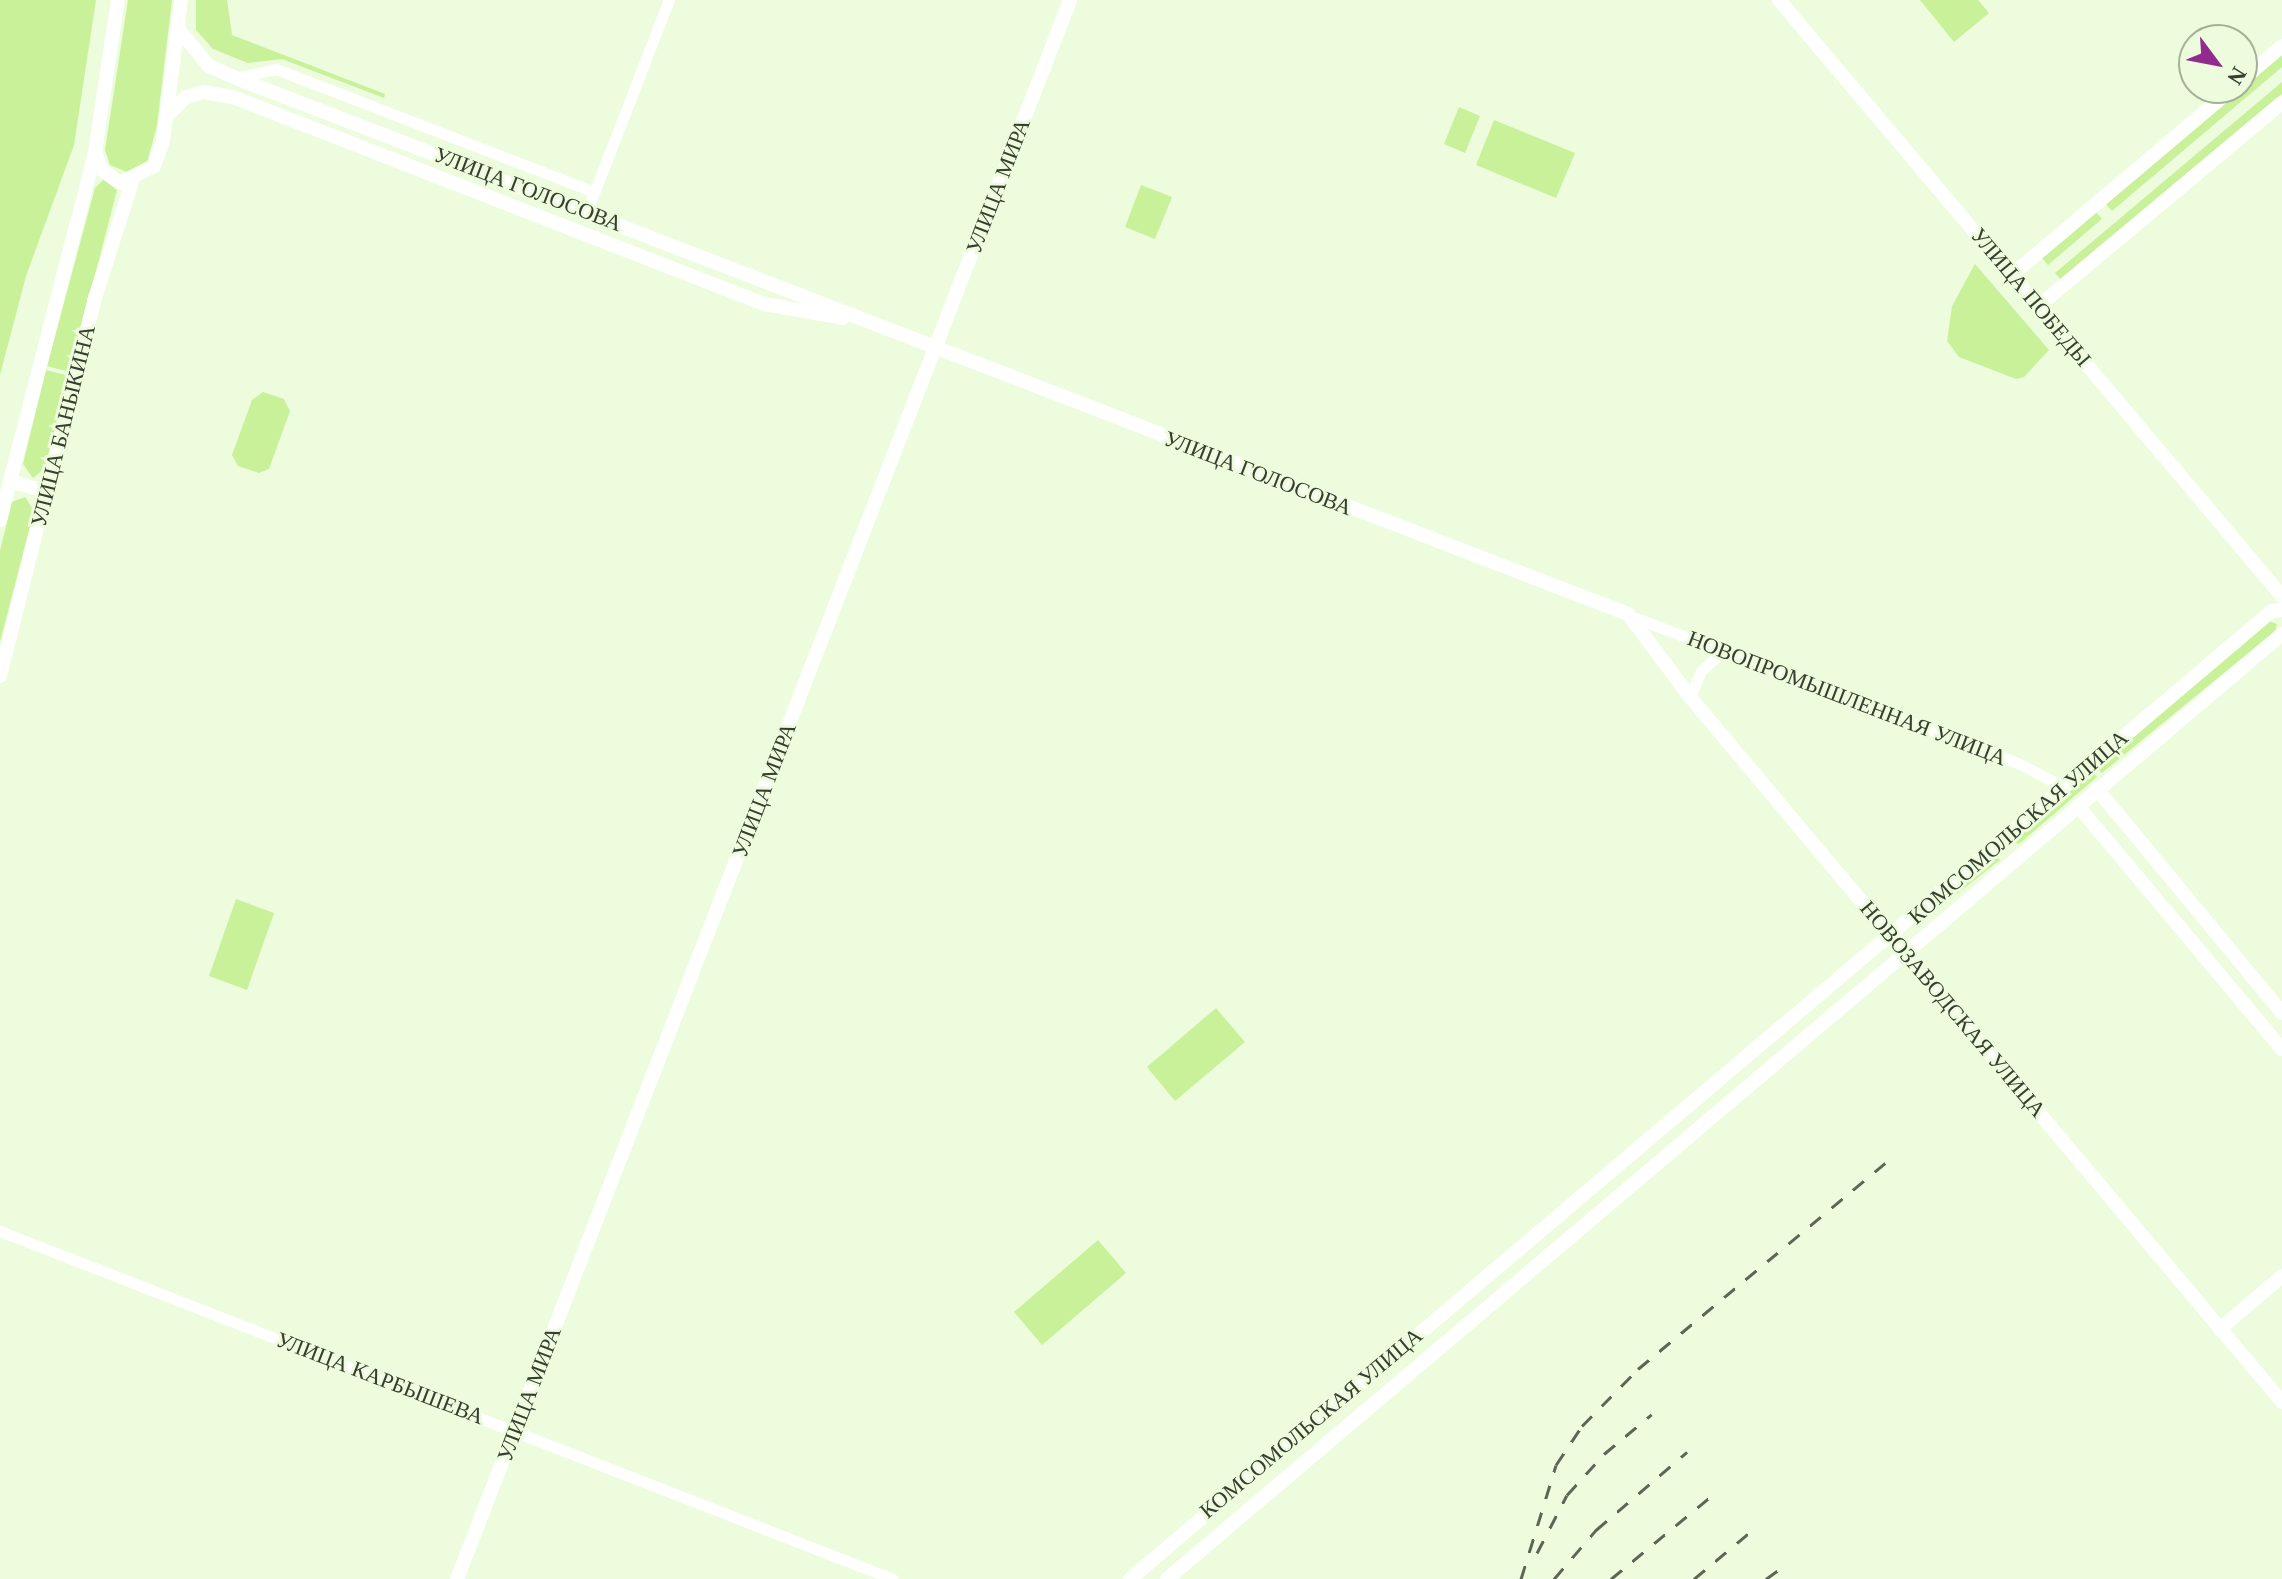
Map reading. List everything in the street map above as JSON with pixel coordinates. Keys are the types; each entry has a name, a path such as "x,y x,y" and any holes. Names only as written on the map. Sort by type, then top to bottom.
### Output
{"main road":[{"name":"УЛИЦА БАНЫКИНА","path":"0,520 95,152 118,0"},
{"path":"95,152 112,178 120,183 154,166 168,115 180,31 181,0"},
{"name":"УЛИЦА МИРА","path":"457,1579 1070,0"},
{"name":"УЛИЦА ПОБЕДЫ","path":"1779,0 2040,305 2282,596"},
{"name":"УЛИЦА ГОЛОСОВА","path":"180,31 209,66 236,78 1628,614"},
{"path":"2258,66 2282,46"},
{"name":"УЛИЦА ГОЛОСОВА","path":"168,115 186,97 204,92 233,97 764,304 889,330"},
{"path":"2040,305 2282,103"},
{"path":"2013,274 2214,104"},
{"path":"479,194 478,179 489,173"},
{"name":"УЛИЦА БАНЫКИНА","path":"0,676 94,301 133,179"},
{"path":"764,304 772,299 772,284"},
{"path":"10,481 46,491"},
{"name":"КОМСОМОЛЬСКАЯ УЛИЦА","path":"1130,1579 2272,611 2282,610"},
{"name":"НОВОЗАВОДСКАЯ УЛИЦА","path":"1628,614 1690,697 2282,1402"},
{"name":"КОМСОМОЛЬСКАЯ УЛИЦА","path":"1167,1579 2282,634"},
{"path":"2097,789 2282,1013"},
{"path":"2078,806 2282,1049"},
{"path":"1999,842 2015,860"},
{"path":"1645,1142 1661,1161"},
{"path":"1494,1269 1511,1288"},
{"path":"2220,1329 2282,1276"}],"street":[{"path":"587,211 669,0"},
{"path":"236,78 276,69 594,192"},
{"name":"НОВОПРОМЫШЛЕННАЯ УЛИЦА","path":"1628,614 2020,764 2064,787"},
{"path":"1690,697 1701,671 1722,652"},
{"name":"УЛИЦА КАРБЫШЕВА","path":"0,1231 893,1579"}],"green space":[{"path":"0,0 96,0 74,145 26,276 0,375"},
{"path":"128,0 172,0 157,125 147,163 129,173 110,165 105,150"},
{"path":"196,0 227,0 232,35 385,94 384,98 282,59 248,63 213,49 196,30"},
{"path":"1920,0 1978,0 1989,13 1954,42"},
{"path":"2282,54 2282,67 2258,87 2258,74"},
{"path":"2282,82 2282,94 2061,280 2055,273"},
{"path":"2223,104 2238,104 2112,211 2105,203"},
{"path":"1459,107 1480,116 1465,153 1444,144"},
{"path":"1494,120 1575,153 1556,198 1476,165"},
{"path":"104,179 117,190 70,372 47,366 95,188"},
{"path":"1141,185 1172,197 1155,239 1125,227"},
{"path":"2096,212 2102,219 2048,265 2042,258"},
{"path":"1975,264 2049,350 2024,377 2016,379 1959,357 1947,341 1952,306"},
{"path":"46,370 69,376 46,467 33,478 23,464"},
{"path":"263,392 284,399 290,411 269,469 259,473 238,466 232,455 252,400"},
{"path":"25,497 34,511 0,642 0,551 12,502"},
{"path":"2269,621 2277,624 2275,631 2102,773 2095,766"},
{"path":"2091,770 2097,777 2019,844 2013,842"},
{"path":"1994,854 2000,860 1925,919 1923,916"},
{"path":"236,899 274,913 247,990 209,976"},
{"path":"1216,1008 1245,1042 1175,1101 1147,1067"},
{"path":"1098,1240 1126,1273 1042,1345 1014,1312"}],"railway":[{"path":"1521,1579 1556,1465 1582,1426 1638,1369 1885,1163"},
{"path":"1537,1553 1567,1495 1604,1454 1652,1414"},
{"path":"1554,1579 1596,1530 1687,1452"},
{"path":"1611,1579 1716,1492"},
{"path":"1694,1579 1755,1528"},
{"path":"1766,1579 1777,1571"}]}
